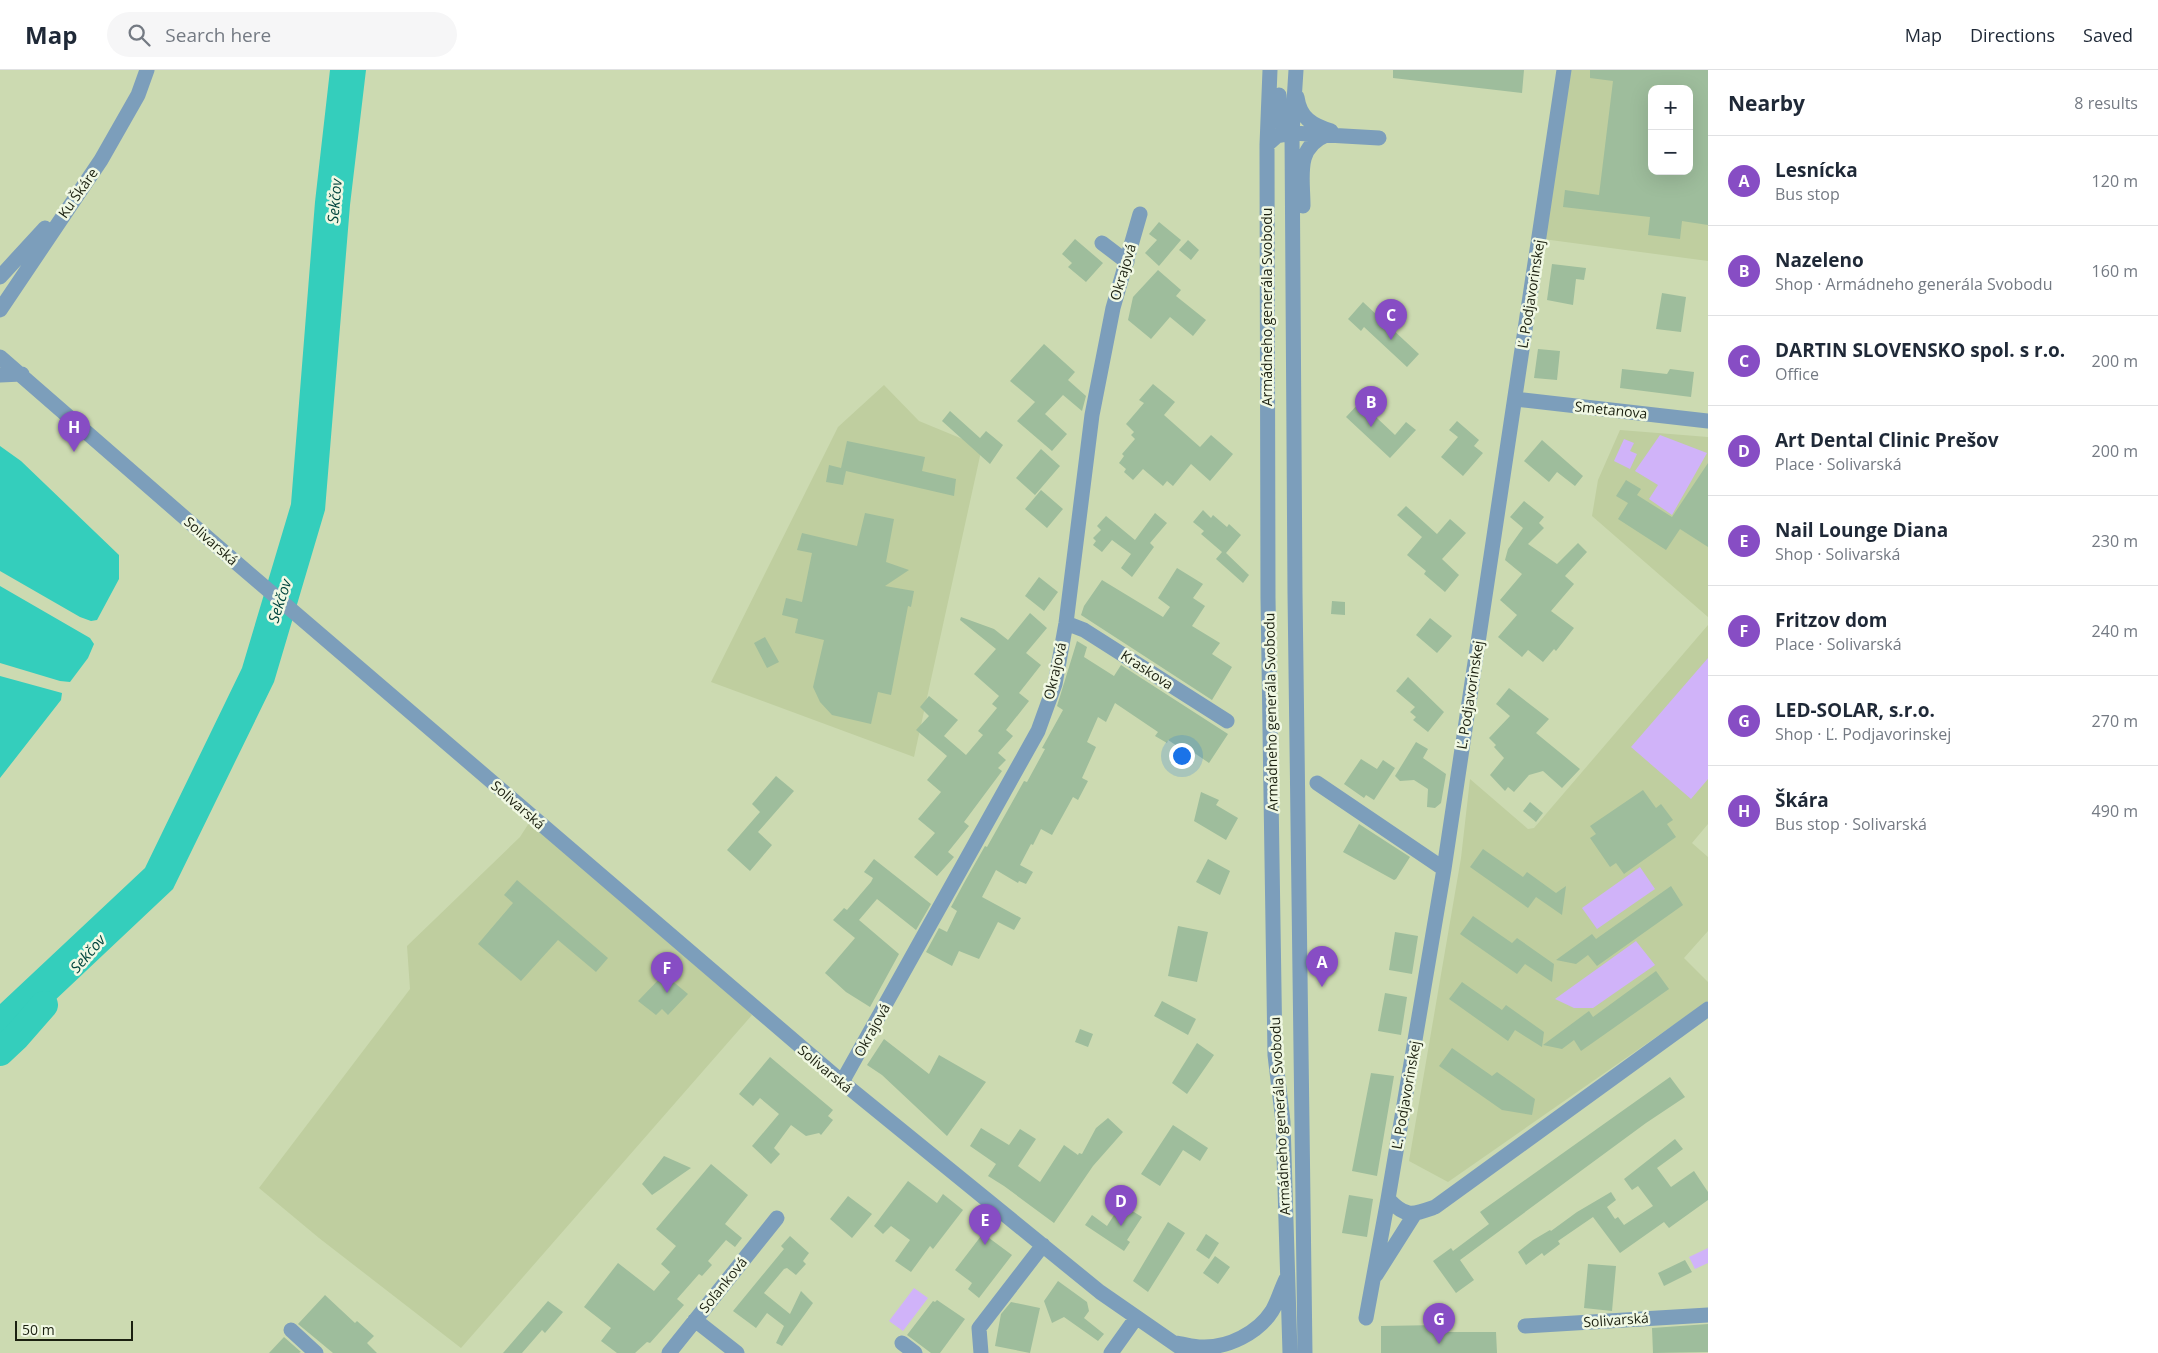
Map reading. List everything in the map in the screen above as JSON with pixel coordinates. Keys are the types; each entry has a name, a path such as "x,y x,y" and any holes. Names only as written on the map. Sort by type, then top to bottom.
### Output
{"street":[{"name":"Ku Škáre","path":"0,310 101,160 138,95 148,70"},
{"name":"Armádneho generála Svobodu","path":"1270,70 1267,145 1268,598 1275,1055 1283,1122 1290,1353"},
{"path":"1280,70 1280,123 1292,133"},
{"name":"Ľ. Podjavorinskej","path":"1366,1318 1444,869 1564,70"},
{"path":"1295,78 1298,106 1305,118 1318,127 1344,136"},
{"name":"Armádneho generála Svobodu","path":"1295,78 1292,133 1295,584 1305,1353"},
{"path":"1267,145 1277,136 1292,133 1378,138"},
{"path":"1293,251 1302,208 1303,160 1306,150 1316,139 1326,135"},
{"path":"0,277 83,186"},
{"name":"Okrajová","path":"842,1082 1038,731 1055,684 1066,624 1092,415 1112,308 1140,214"},
{"path":"1102,243 1127,262"},
{"name":"Solivarská","path":"0,357 22,374 86,433 232,559 842,1082 1042,1245 1136,1318 1188,1353"},
{"path":"0,375 22,374"},
{"name":"Smetanova","path":"1515,399 1708,421"},
{"name":"Kraskova","path":"1066,624 1084,630 1227,721"},
{"path":"1317,783 1444,869"},
{"path":"1388,1199 1400,1212 1414,1215 1435,1207 1708,1008"},
{"path":"1371,1284 1414,1215"},
{"name":"Soľanková","path":"669,1353 777,1218"},
{"path":"981,1353 979,1328 1042,1245"},
{"path":"1172,1342 1202,1347 1225,1345 1241,1338 1258,1327 1272,1311 1288,1275"},
{"name":"Solivarská","path":"1525,1326 1708,1315"},
{"path":"1111,1353 1136,1318"},
{"path":"695,1320 737,1353"},
{"path":"290,1330 316,1353"},
{"path":"902,1343 915,1353"}],"shaded area":[{"path":"1567,70 1708,70 1708,261 1543,239"},
{"path":"884,385 919,421 982,447 914,757 711,682 838,427"},
{"path":"1620,430 1708,437 1708,617 1592,516 1598,480"},
{"path":"1660,435 1707,453 1672,515 1649,499 1658,485 1635,471"},
{"path":"1624,439 1634,443 1630,451 1637,454 1630,469 1614,461"},
{"path":"1708,625 1708,824 1692,843 1708,857 1708,931 1684,958 1708,982 1708,1001 1448,1182 1409,1161 1461,858 1470,779 1528,829 1534,828"},
{"path":"1708,658 1708,779 1691,799 1631,747"},
{"path":"536,812 655,918 752,1015 461,1348 319,1238 259,1188 410,989 407,946 520,837"},
{"path":"1640,867 1655,889 1597,929 1582,908"},
{"path":"1636,941 1655,965 1593,1008 1574,1008 1555,999"},
{"path":"1708,1248 1708,1263 1695,1269 1689,1257"},
{"path":"914,1288 928,1298 903,1331 889,1321"}],"water":[{"path":"330,70 366,70 350,205 325,510 274,682 173,889 0,1052 0,1004 145,868 242,668 291,504 315,202"},
{"path":"0,446 21,461 119,555 119,579 97,620 91,621 80,617 0,571"},
{"path":"0,586 90,638 94,644 88,658 70,682 60,681 0,663"},
{"path":"0,676 62,693 61,700 0,778"}],"building":[{"path":"1393,70 1524,70 1522,93 1393,78"},
{"path":"1590,70 1708,70 1708,225 1682,221 1680,239 1648,235 1650,217 1563,207 1565,190 1599,195 1613,81 1590,78"},
{"path":"1159,222 1181,240 1159,266 1145,253 1157,240 1149,234"},
{"path":"1075,239 1103,263 1086,282 1068,267 1072,263 1062,254"},
{"path":"1188,240 1199,250 1191,260 1179,250"},
{"path":"1552,264 1586,268 1584,280 1576,279 1573,305 1547,300"},
{"path":"1158,270 1181,290 1176,296 1206,320 1193,336 1170,317 1151,339 1128,320 1133,297"},
{"path":"1662,293 1686,297 1681,332 1656,329"},
{"path":"1363,302 1419,354 1407,367 1364,327 1361,331 1348,319"},
{"path":"1044,344 1075,372 1068,380 1086,396 1082,411 1063,395 1045,414 1067,434 1052,451 1017,421 1035,402 1010,381"},
{"path":"1538,349 1560,351 1557,380 1534,378"},
{"path":"1622,369 1667,374 1670,369 1694,372 1691,397 1620,388"},
{"path":"1153,384 1175,402 1164,415 1200,447 1211,435 1233,454 1210,481 1191,464 1173,486 1167,481 1163,486 1143,469 1133,480 1124,472 1126,469 1119,463 1124,456 1122,454 1135,439 1131,435 1134,432 1126,424 1144,403 1139,400"},
{"path":"1360,402 1395,435 1406,422 1416,430 1390,458 1346,417"},
{"path":"950,411 980,438 986,431 1003,445 990,464 942,421"},
{"path":"1457,421 1479,440 1474,446 1483,453 1463,476 1441,457 1458,437 1449,430"},
{"path":"1542,440 1583,476 1575,486 1557,472 1549,482 1524,461"},
{"path":"847,441 925,457 922,471 956,479 954,496 846,471 843,485 826,482 829,465 841,468"},
{"path":"1041,449 1060,466 1035,495 1016,478"},
{"path":"1708,463 1708,547 1680,529 1666,550 1618,519 1628,503 1616,496 1626,480 1641,489 1637,495 1672,517"},
{"path":"1041,490 1063,509 1047,528 1025,509"},
{"path":"1524,501 1544,517 1539,523 1544,528 1528,544 1557,564 1578,543 1587,552 1565,576 1574,584 1551,611 1574,628 1556,651 1554,649 1543,662 1528,650 1522,657 1498,637 1517,615 1500,600 1522,574 1505,560 1508,549 1523,528 1510,517"},
{"path":"1406,506 1437,534 1450,519 1466,533 1442,559 1459,575 1445,592 1424,574 1426,571 1407,555 1422,537 1397,515"},
{"path":"1203,510 1211,518 1213,515 1227,527 1229,524 1241,535 1226,553 1249,575 1243,583 1216,559 1222,552 1201,534 1204,531 1193,522"},
{"path":"865,513 894,519 886,562 909,570 885,586 914,591 911,607 908,606 891,695 878,692 871,724 832,715 820,702 813,687 824,640 795,633 798,619 782,615 786,598 802,602 812,553 797,550 802,533 857,546"},
{"path":"1155,513 1167,523 1150,543 1154,547 1132,577 1121,568 1131,554 1112,540 1102,552 1093,545 1096,541 1093,538 1101,530 1097,526 1106,516 1135,540"},
{"path":"1177,568 1203,584 1193,598 1205,606 1192,626 1220,643 1212,654 1232,667 1212,700 1081,615 1084,606 1102,580 1163,617 1170,607 1158,598"},
{"path":"1039,577 1058,592 1044,611 1025,596"},
{"path":"1332,601 1345,602 1345,615 1331,614"},
{"path":"1030,613 1047,628 1026,653 1041,665 1019,693 1029,701 1006,730 1013,736 998,753 1006,760 998,768 1002,771 964,822 969,826 948,852 954,857 937,876 914,857 935,833 918,819 941,792 927,780 947,756 916,730 929,716 920,707 929,696 958,720 944,736 966,755 983,735 978,731 997,708 992,704 999,696 974,674 996,649 960,620 961,617 994,629 1008,640"},
{"path":"1430,618 1452,636 1437,653 1416,635"},
{"path":"765,637 779,662 767,668 754,643"},
{"path":"1077,641 1087,647 1084,657 1114,676 1121,665 1228,734 1209,763 1190,750 1188,753 1168,740 1167,743 1155,736 1158,732 1115,703 1106,722 1098,717 1087,742 1096,747 1082,778 1088,781 1078,800 1073,797 1052,835 1041,829 1033,845 1031,844 1020,865 1033,872 1026,884 1019,881 1018,883 996,870 982,897 1021,918 1014,930 998,922 979,959 959,951 952,966 926,952 939,928 947,932 957,911 951,907 985,846 987,847 1024,781 1027,782 1045,749 1042,748 1063,710 1057,706"},
{"path":"1408,677 1444,712 1428,732 1413,720 1416,717 1410,712 1415,707 1396,691"},
{"path":"1509,688 1549,719 1536,733 1580,769 1562,788 1543,771 1529,775 1514,792 1508,787 1505,791 1490,775 1504,758 1489,738 1510,716 1496,704"},
{"path":"1416,742 1428,749 1423,758 1446,774 1441,803 1435,808 1427,807 1428,789 1414,780 1400,781 1395,776"},
{"path":"1361,759 1377,769 1383,760 1395,768 1374,800 1366,795 1364,798 1344,784"},
{"path":"776,776 794,791 758,832 772,845 750,871 727,850 760,812 752,804"},
{"path":"1643,790 1656,808 1661,804 1673,820 1667,824 1676,837 1624,874 1616,863 1610,867 1590,838 1596,834 1590,826"},
{"path":"1201,792 1219,800 1216,805 1238,818 1226,840 1194,821"},
{"path":"1530,802 1543,813 1536,822 1523,811"},
{"path":"1359,824 1410,857 1396,879 1394,880 1343,852"},
{"path":"1483,849 1523,877 1527,872 1556,893 1566,886 1562,915 1536,897 1528,908 1470,867"},
{"path":"874,859 931,904 916,930 877,899 859,920 899,954 870,1007 846,992 825,973 855,938 833,920 844,908 847,910 871,882 873,878 864,872"},
{"path":"1208,859 1230,871 1220,895 1196,882"},
{"path":"517,880 608,958 596,972 558,940 521,981 478,944 513,903 504,895"},
{"path":"1671,886 1683,905 1597,966 1588,955 1576,964 1556,960 1592,934 1596,939"},
{"path":"1473,916 1512,943 1517,938 1554,964 1552,982 1525,964 1517,974 1460,934"},
{"path":"1178,926 1208,932 1197,982 1168,976"},
{"path":"1395,932 1418,936 1412,974 1389,970"},
{"path":"1656,971 1669,989 1581,1051 1574,1040 1562,1049 1543,1045 1589,1011 1593,1017"},
{"path":"664,974 688,994 668,1015 662,1009 656,1015 638,1001"},
{"path":"1462,982 1502,1010 1506,1005 1544,1032 1542,1047 1515,1030 1508,1041 1449,999"},
{"path":"1385,993 1407,997 1401,1035 1378,1031"},
{"path":"1162,1001 1196,1019 1188,1035 1154,1016"},
{"path":"1080,1029 1093,1034 1088,1047 1075,1042"},
{"path":"884,1039 929,1074 939,1055 986,1082 947,1136 882,1075 867,1065"},
{"path":"1197,1043 1214,1055 1187,1094 1172,1083"},
{"path":"1452,1048 1492,1076 1497,1072 1535,1099 1532,1115 1502,1110 1439,1066"},
{"path":"770,1057 833,1110 828,1116 833,1120 821,1135 819,1133 806,1136 791,1125 774,1148 780,1154 771,1164 752,1146 779,1114 760,1098 753,1106 739,1094"},
{"path":"1371,1073 1394,1076 1377,1176 1352,1171"},
{"path":"1670,1077 1685,1097 1646,1123 1460,1260 1474,1280 1456,1293 1433,1261 1451,1248 1453,1251 1489,1224 1480,1212"},
{"path":"1108,1118 1123,1132 1093,1166 1054,1223 988,1176 996,1164 970,1146 981,1128 1009,1145 1020,1129 1036,1139 1018,1166 1040,1182 1064,1145 1078,1155 1079,1153 1082,1154 1096,1128"},
{"path":"1173,1125 1208,1148 1200,1161 1183,1150 1160,1186 1141,1174"},
{"path":"1675,1139 1683,1149 1657,1168 1671,1187 1694,1171 1708,1192 1708,1200 1669,1228 1664,1222 1620,1253 1593,1217 1558,1241 1560,1244 1544,1256 1542,1253 1526,1265 1518,1252 1533,1240 1551,1231 1577,1212 1611,1192 1616,1200 1607,1207 1615,1219 1618,1217 1624,1225 1653,1206 1638,1186 1632,1190 1624,1179"},
{"path":"664,1156 691,1168 652,1195 642,1184"},
{"path":"711,1164 748,1195 725,1224 742,1238 735,1247 726,1240 708,1261 712,1265 702,1276 699,1274 677,1299 684,1305 650,1343 647,1342 635,1353 617,1353 601,1341 611,1328 584,1307 618,1263 654,1291 670,1272 661,1264 676,1246 656,1229"},
{"path":"908,1181 937,1203 943,1194 963,1210 933,1249 930,1246 911,1272 895,1261 910,1240 891,1226 883,1234 874,1226"},
{"path":"1349,1195 1373,1199 1367,1237 1342,1233"},
{"path":"848,1196 872,1214 852,1238 830,1219"},
{"path":"1121,1204 1142,1217 1127,1240 1130,1242 1124,1251 1085,1225 1092,1215 1107,1226"},
{"path":"1168,1222 1185,1233 1148,1292 1133,1281"},
{"path":"1206,1234 1219,1243 1209,1259 1196,1250"},
{"path":"985,1235 1012,1255 979,1298 968,1289 972,1283 955,1270 981,1236 983,1238"},
{"path":"790,1236 809,1253 803,1261 806,1264 796,1275 787,1268 784,1269 764,1293 790,1314 801,1291 813,1303 782,1346 776,1343 784,1326 767,1313 756,1328 733,1311 784,1249 781,1246"},
{"path":"1215,1256 1230,1267 1218,1284 1203,1273"},
{"path":"1685,1260 1692,1272 1664,1286 1658,1273"},
{"path":"1588,1264 1616,1266 1612,1311 1584,1308"},
{"path":"1058,1281 1087,1302 1089,1311 1084,1318 1104,1334 1098,1341 1064,1317 1052,1323 1044,1301"},
{"path":"325,1295 355,1323 357,1321 374,1336 367,1343 377,1353 333,1353 298,1324"},
{"path":"937,1300 965,1319 940,1353 931,1353 907,1335 933,1301"},
{"path":"548,1301 563,1312 545,1333 542,1330 522,1353 503,1353"},
{"path":"1011,1302 1040,1308 1030,1353 995,1346 1001,1314"},
{"path":"1708,1324 1708,1352 1653,1353 1652,1328"},
{"path":"1439,1325 1439,1332 1496,1332 1497,1353 1381,1353 1381,1326"},
{"path":"284,1337 301,1352 269,1353"}],"waterway":[{"name":"Sekčov","path":"0,1052 44,1005"}],"place":[{"name":"DARTIN SLOVENSKO spol. s r.o.","path":"1391,340"},
{"name":"Nazeleno","path":"1371,427"},
{"name":"Škára","path":"74,452"},
{"name":"Lesnícka","path":"1322,987"},
{"name":"Fritzov dom","path":"667,993"},
{"name":"Art Dental Clinic Prešov","path":"1121,1226"},
{"name":"Nail Lounge Diana","path":"985,1245"},
{"name":"LED-SOLAR, s.r.o.","path":"1439,1344"}]}
